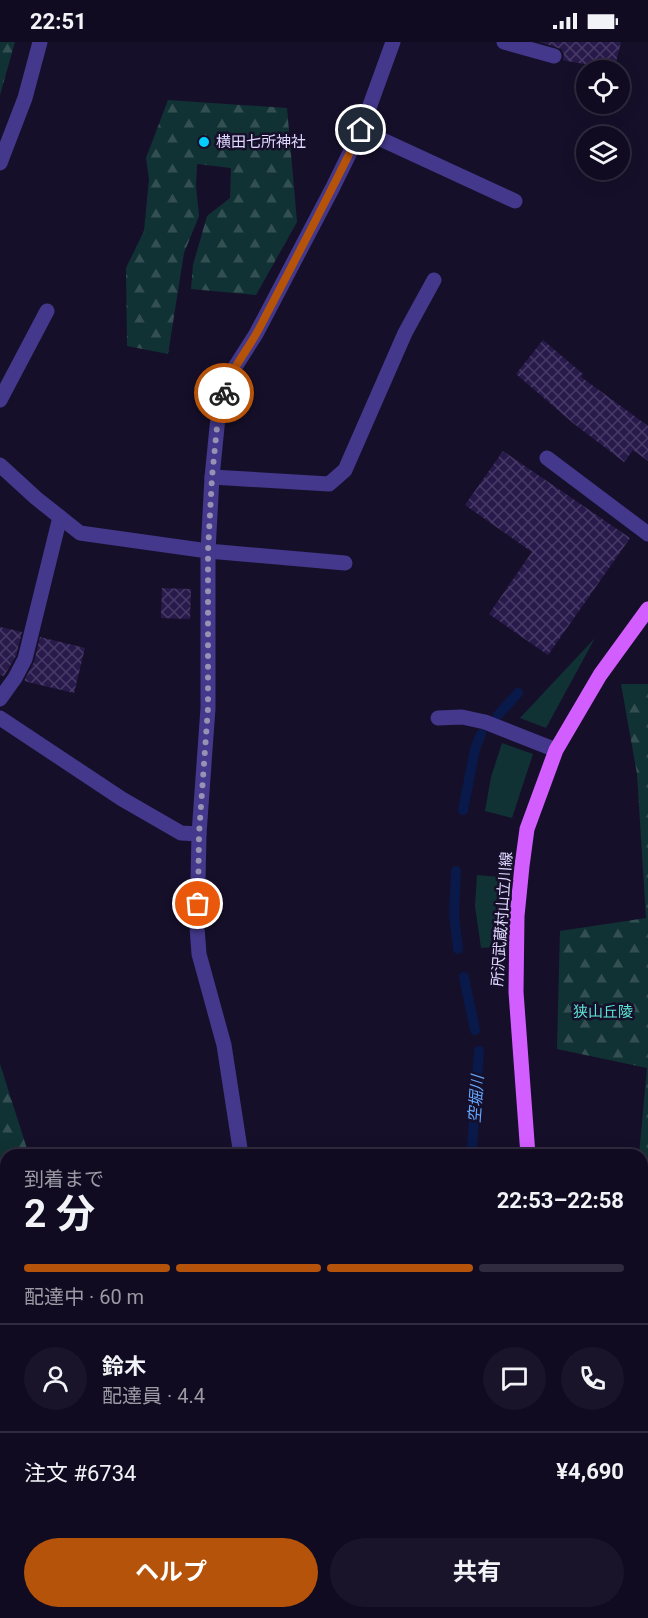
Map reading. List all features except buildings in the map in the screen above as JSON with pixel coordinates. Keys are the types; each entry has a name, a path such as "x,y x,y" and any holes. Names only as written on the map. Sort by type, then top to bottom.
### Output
{"main road":[{"name":"所沢武蔵村山立川線","path":"526,1149 516,992 517,916 527,830 556,750 600,675 648,609"}],"street":[{"path":"0,163 25,98 40,42"},
{"path":"240,1149 224,1045 199,954 197,927 199,834 208,708 208,551 218,417 228,378 256,334 361,130 393,42"},
{"path":"504,42 554,56"},
{"path":"361,130 515,201"},
{"path":"212,477 329,483 345,470 405,333 434,280"},
{"path":"0,400 47,311"},
{"path":"547,458 648,534"},
{"path":"0,465 36,498 80,533 208,551 345,563"},
{"path":"0,699 25,659 60,517"},
{"path":"438,718 462,717 485,722 556,750"},
{"path":"0,718 122,799 181,833 199,834"}],"green space":[{"path":"0,42 15,42 0,95"},
{"path":"168,100 287,108 297,222 256,295 191,289 193,265 207,216 230,198 231,168 197,164 196,186 199,216 184,253 168,354 127,346 126,268 144,231 149,179 146,158"},
{"path":"595,638 546,728 520,718"},
{"name":"狭山丘陵","path":"621,684 648,684 648,1149 640,1149 647,1068 557,1049 560,931 646,918 637,774"},
{"path":"502,743 533,754 512,818 485,811 491,777"},
{"path":"477,875 499,877 494,947 481,948 475,906"},
{"path":"0,1064 27,1149 0,1149"}],"waterway":[{"name":"空堀川","path":"498,715 518,693"},
{"name":"空堀川","path":"463,810 475,749 481,734"},
{"name":"空堀川","path":"456,871 454,914 458,949"},
{"name":"空堀川","path":"464,977 475,1030"},
{"name":"空堀川","path":"472,1147 479,1051"}],"way so far":[{"path":"198,904 199,834 208,708 208,551 218,417 224,393"}],"place":[{"name":"横田七所神社","path":"204,142"}],"route":[{"path":"224,393 228,378 256,334 361,130"}]}
